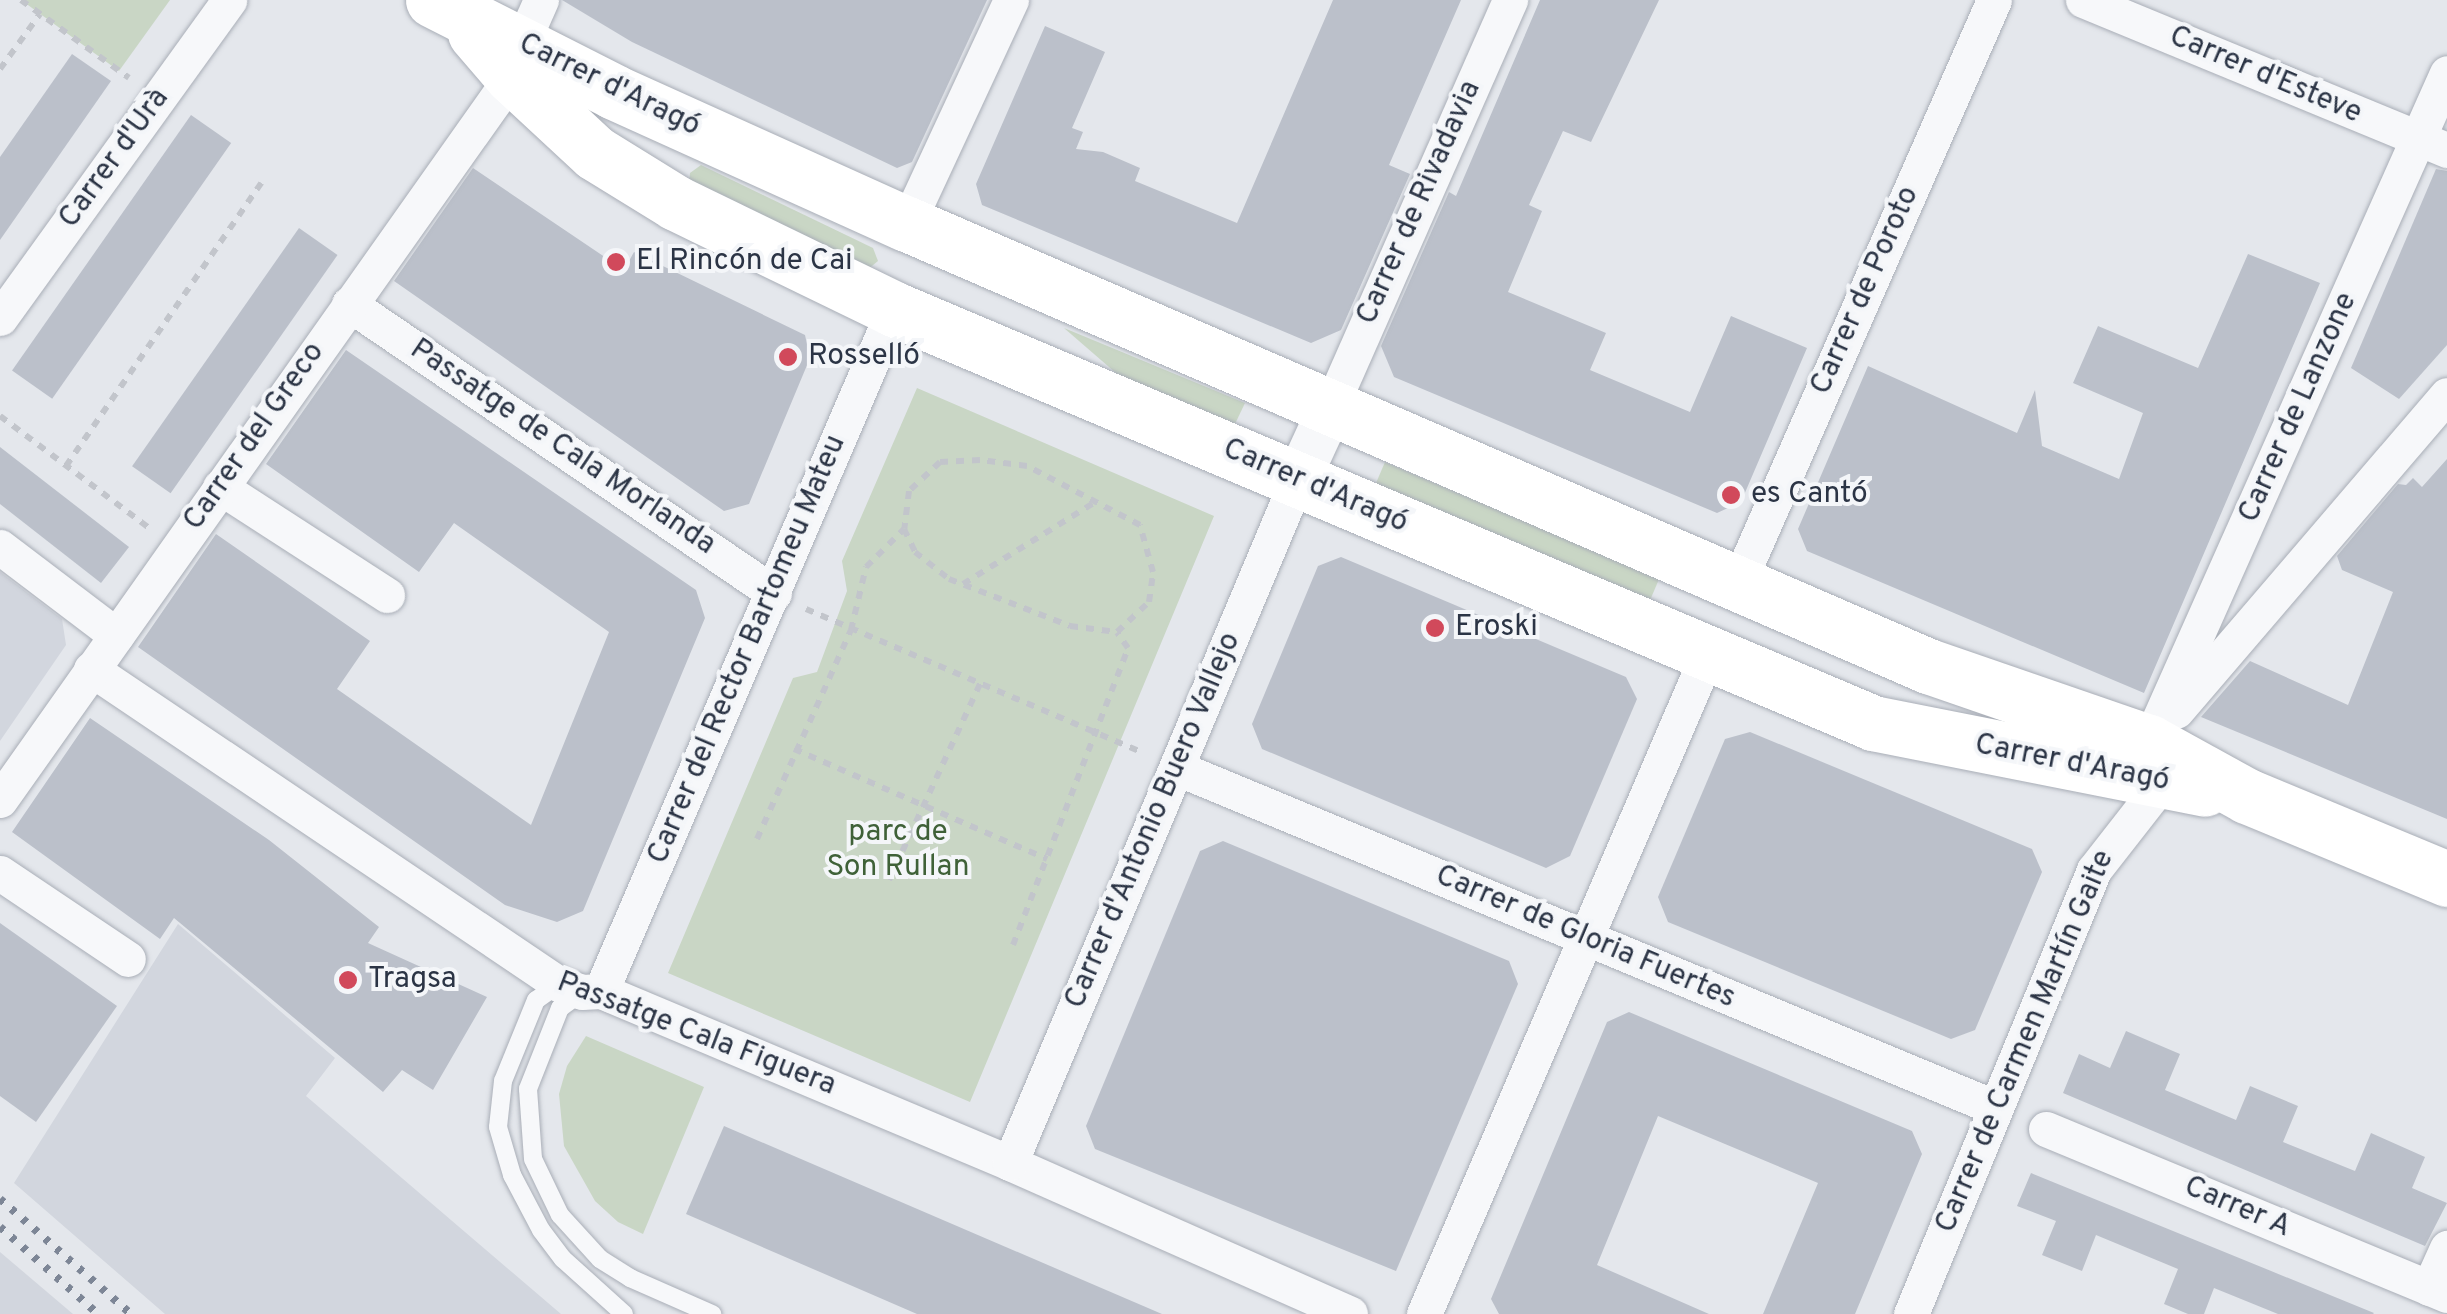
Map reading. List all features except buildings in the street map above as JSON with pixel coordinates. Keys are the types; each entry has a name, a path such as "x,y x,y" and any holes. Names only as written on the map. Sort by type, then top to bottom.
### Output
{"main road":[{"name":"Carrer d'Aragó","path":"446,8 525,40 614,92 907,224 1928,666 2447,879"},
{"name":"Carrer d'Aragó","path":"525,40 596,153 676,203 912,316 1709,651 1873,724 2082,766 2156,762"},
{"path":"907,224 912,316"},
{"path":"1709,651 1739,581"}],"street":[{"name":"Carrer d'Urà","path":"0,318 229,0"},
{"path":"907,224 1011,0"},
{"name":"Carrer de Rivadavia","path":"1330,406 1510,0"},
{"name":"Carrer de Poroto","path":"1739,581 1994,0"},
{"name":"Carrer d'Esteve","path":"2082,0 2433,145"},
{"name":"Carrer del Greco","path":"0,800 349,304 525,40"},
{"name":"Carrer de Lanzone","path":"2156,762 2433,145 2447,73"},
{"name":"Passatge de Cala Morlanda","path":"349,304 774,592"},
{"name":"Carrer del Rector Bartomeu Mateu","path":"581,989 912,316"},
{"path":"2156,762 2447,396"},
{"path":"1297,480 1330,406"},
{"name":"Carrer d'Antonio Buero Vallejo","path":"1010,1162 1297,480"},
{"path":"220,486 387,596"},
{"path":"0,547 116,635"},
{"path":"1424,1314 1709,651"},
{"name":"Passatge Cala Figuera","path":"91,669 581,989 1010,1162 1350,1314"},
{"name":"Carrer de Carmen Martín Gaite","path":"1911,1314 2094,870 2156,762"},
{"name":"Carrer de Gloria Fuertes","path":"1177,768 1994,1108"},
{"path":"0,873 128,959"},
{"name":"Carrer A","path":"2046,1128 2438,1292 2447,1248"}],"lane":[{"path":"581,989 536,1000 502,1081 498,1127 512,1175 541,1230 564,1259 624,1314"},
{"path":"581,989 560,1008 528,1089 533,1159 560,1215 600,1259 712,1314"}],"path":[{"path":"21,0 158,98"},
{"path":"0,69 40,14"},
{"path":"66,466 262,184"},
{"path":"0,416 177,549"},
{"path":"1013,946 1128,648 1117,632 1070,626 962,584 915,552 904,530 909,490 940,462 980,460 1028,466 1140,525 1152,572 1149,602 1117,632"},
{"path":"962,584 1097,501"},
{"path":"757,839 794,749 851,630 866,566 904,530"},
{"path":"774,592 851,630 1177,768"},
{"path":"889,880 981,682"},
{"path":"794,749 1047,859"}],"shaded area":[{"path":"0,572 62,619 66,645 0,741"},
{"path":"178,924 335,1058 306,1096 561,1314 165,1314 14,1183"},
{"path":"0,1252 73,1314 0,1314"}],"green space":[{"path":"21,0 170,0 119,71"},
{"path":"701,165 873,248 878,261 867,270 689,185 690,173"},
{"path":"1064,328 1245,403 1235,424 1124,380"},
{"name":"parc de Son Rullan","path":"917,388 1214,516 970,1102 668,973 793,678 817,672 847,591 842,561"},
{"path":"1385,462 1659,578 1650,601 1376,484"},
{"path":"586,1036 704,1087 643,1234 618,1222 595,1201 564,1146 559,1094 567,1066"}],"railway":[{"path":"0,1199 131,1314"},
{"path":"0,1227 98,1314"}],"place":[{"name":"El Rincón de Cai","path":"616,262"},
{"name":"Rosselló","path":"788,357"},
{"name":"es Cantó","path":"1731,495"},
{"name":"Eroski","path":"1435,628"},
{"name":"Tragsa","path":"348,980"}]}
